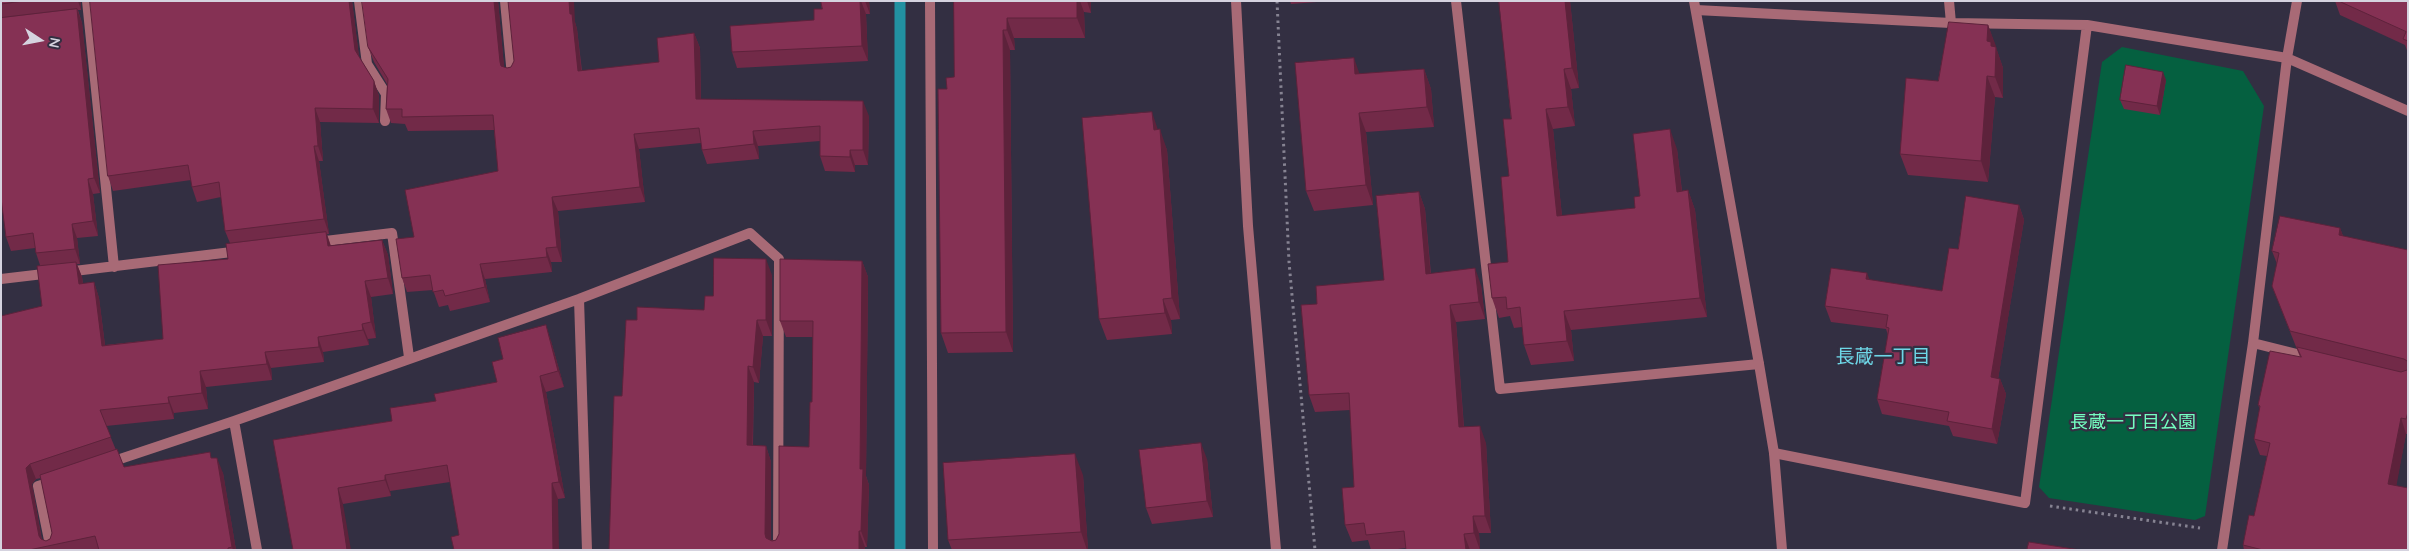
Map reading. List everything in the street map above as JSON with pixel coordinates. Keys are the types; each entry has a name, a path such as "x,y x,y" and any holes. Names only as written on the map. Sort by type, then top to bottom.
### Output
{"street":[{"path":"87,1 83,16 114,267"},
{"path":"359,1 367,64 386,94 385,121"},
{"path":"505,1 512,76"},
{"path":"930,1 933,550"},
{"path":"1236,1 1248,226 1276,550"},
{"path":"1456,1 1500,389 1760,364"},
{"path":"1949,1 1951,23"},
{"path":"2222,550 2253,343 2287,58 2297,1"},
{"path":"1782,550 1774,453 1760,364 1695,6 1951,23 2087,25 2287,58 2408,111"},
{"path":"1774,453 2025,503 2087,25"},
{"path":"303,244 392,233 409,357"},
{"path":"94,468 234,421 409,357 579,299 750,233 779,259 778,550"},
{"path":"1,279 253,250"},
{"path":"579,299 587,550"},
{"path":"2253,343 2321,360"},
{"path":"234,421 257,550"},
{"path":"51,550 38,486 66,477"}],"path":[{"path":"1277,1 1289,262 1315,550"},
{"path":"2025,503 2225,531"}],"green space":[{"name":"長蔵一丁目公園","path":"2122,47 2243,71 2264,106 2205,516 2195,520 2049,498 2039,487 2102,62"}],"building":[{"path":"1,1 23,1 1,4"},
{"path":"90,1 349,1 355,50 374,81 373,109 315,108 318,146 314,146 324,219 225,231 219,182 192,187 188,165 108,176"},
{"path":"362,1 494,1 500,62 501,66 507,68 511,67 514,61 508,1 569,1 578,71 659,62 657,38 694,33 696,99 863,101 863,150 850,150 850,157 820,156 820,126 753,131 754,144 702,150 699,128 634,134 640,187 552,197 557,247 546,248 547,257 480,264 485,287 445,296 443,290 433,292 430,275 402,278 396,239 414,237 405,190 498,171 493,115 402,117 402,109 386,109 388,79 368,47"},
{"path":"821,1 860,1 862,46 732,52 730,26 814,20 814,9 822,9"},
{"path":"954,1 1077,1 1077,18 1007,18 1007,30 1003,30 1006,332 941,333 938,89 947,89 946,78 954,77"},
{"path":"1499,1 1565,1 1572,68 1564,69 1568,107 1546,109 1557,216 1635,208 1634,197 1640,196 1633,134 1670,129 1677,192 1688,190 1700,298 1564,311 1567,341 1524,345 1520,307 1507,309 1506,297 1492,298 1488,264 1508,262 1501,177 1509,176 1503,119 1511,119"},
{"path":"2339,1 2408,1 2408,41 2403,39 2406,32"},
{"path":"77,9 94,178 88,179 93,221 72,224 75,249 36,253 33,233 6,237 1,198 1,18"},
{"path":"1949,22 1988,25 1987,41 1991,42 1991,46 1996,47 1995,77 1987,76 1981,161 1900,154 1906,78 1938,81"},
{"path":"1354,58 1355,74 1424,69 1427,107 1359,113 1366,185 1306,191 1295,63"},
{"path":"2126,65 2163,72 2157,106 2120,100"},
{"path":"1152,112 1154,130 1160,129 1172,298 1163,299 1165,313 1099,319 1082,118"},
{"path":"1419,192 1426,274 1475,268 1479,302 1450,305 1459,427 1480,426 1485,516 1473,516 1474,533 1464,534 1466,550 1406,550 1404,531 1366,535 1364,523 1345,525 1342,488 1354,487 1349,393 1309,395 1301,305 1317,304 1316,286 1384,280 1376,196"},
{"path":"1966,196 2019,205 1991,377 2000,379 1992,429 1947,421 1949,412 1877,399 1889,328 1886,327 1888,315 1825,306 1831,268 1867,273 1866,279 1942,291 1949,248 1958,249"},
{"path":"2280,216 2340,228 2339,235 2408,250 2408,362 2404,359 2290,331 2272,286 2279,253 2272,251"},
{"path":"326,232 328,246 382,240 388,278 365,281 371,322 362,324 363,330 318,337 319,347 265,352 267,364 200,371 202,393 168,397 169,403 100,410 111,437 30,464 26,468 39,536 46,541 50,539 52,533 40,475 117,449 124,467 210,452 211,458 217,458 232,547 228,548 228,550 99,550 95,536 29,550 1,550 1,316 42,306 37,266 76,262 79,284 94,282 102,346 163,339 158,265 228,259 226,244"},
{"path":"714,258 766,259 766,320 757,320 753,367 748,366 747,445 766,446 765,534 766,538 772,541 776,540 779,534 779,446 809,447 810,402 812,402 813,321 780,321 780,259 862,261 860,469 863,469 859,550 609,550 614,396 622,396 626,320 637,320 637,307 704,310 705,296 713,296"},
{"path":"546,325 558,371 540,376 559,482 552,483 553,550 454,550 451,537 459,535 447,465 385,475 385,480 338,488 347,550 293,550 273,440 392,421 390,408 436,401 434,394 497,382 492,362 503,359 498,338"},
{"path":"2297,347 2401,372 2408,369 2408,412 2406,419 2401,418 2388,484 2408,488 2408,550 2263,550 2243,545 2249,515 2254,516 2270,443 2254,439 2260,406 2258,405 2270,351 2301,357"},
{"path":"1201,443 1207,501 1146,508 1139,450"},
{"path":"1075,454 1081,532 948,540 943,463"},
{"path":"2029,542 2080,550 2027,550"}],"waterway":[{"path":"900,1 900,550"}],"district":[{"name":"長蔵一丁目","path":"1883,357"}]}
